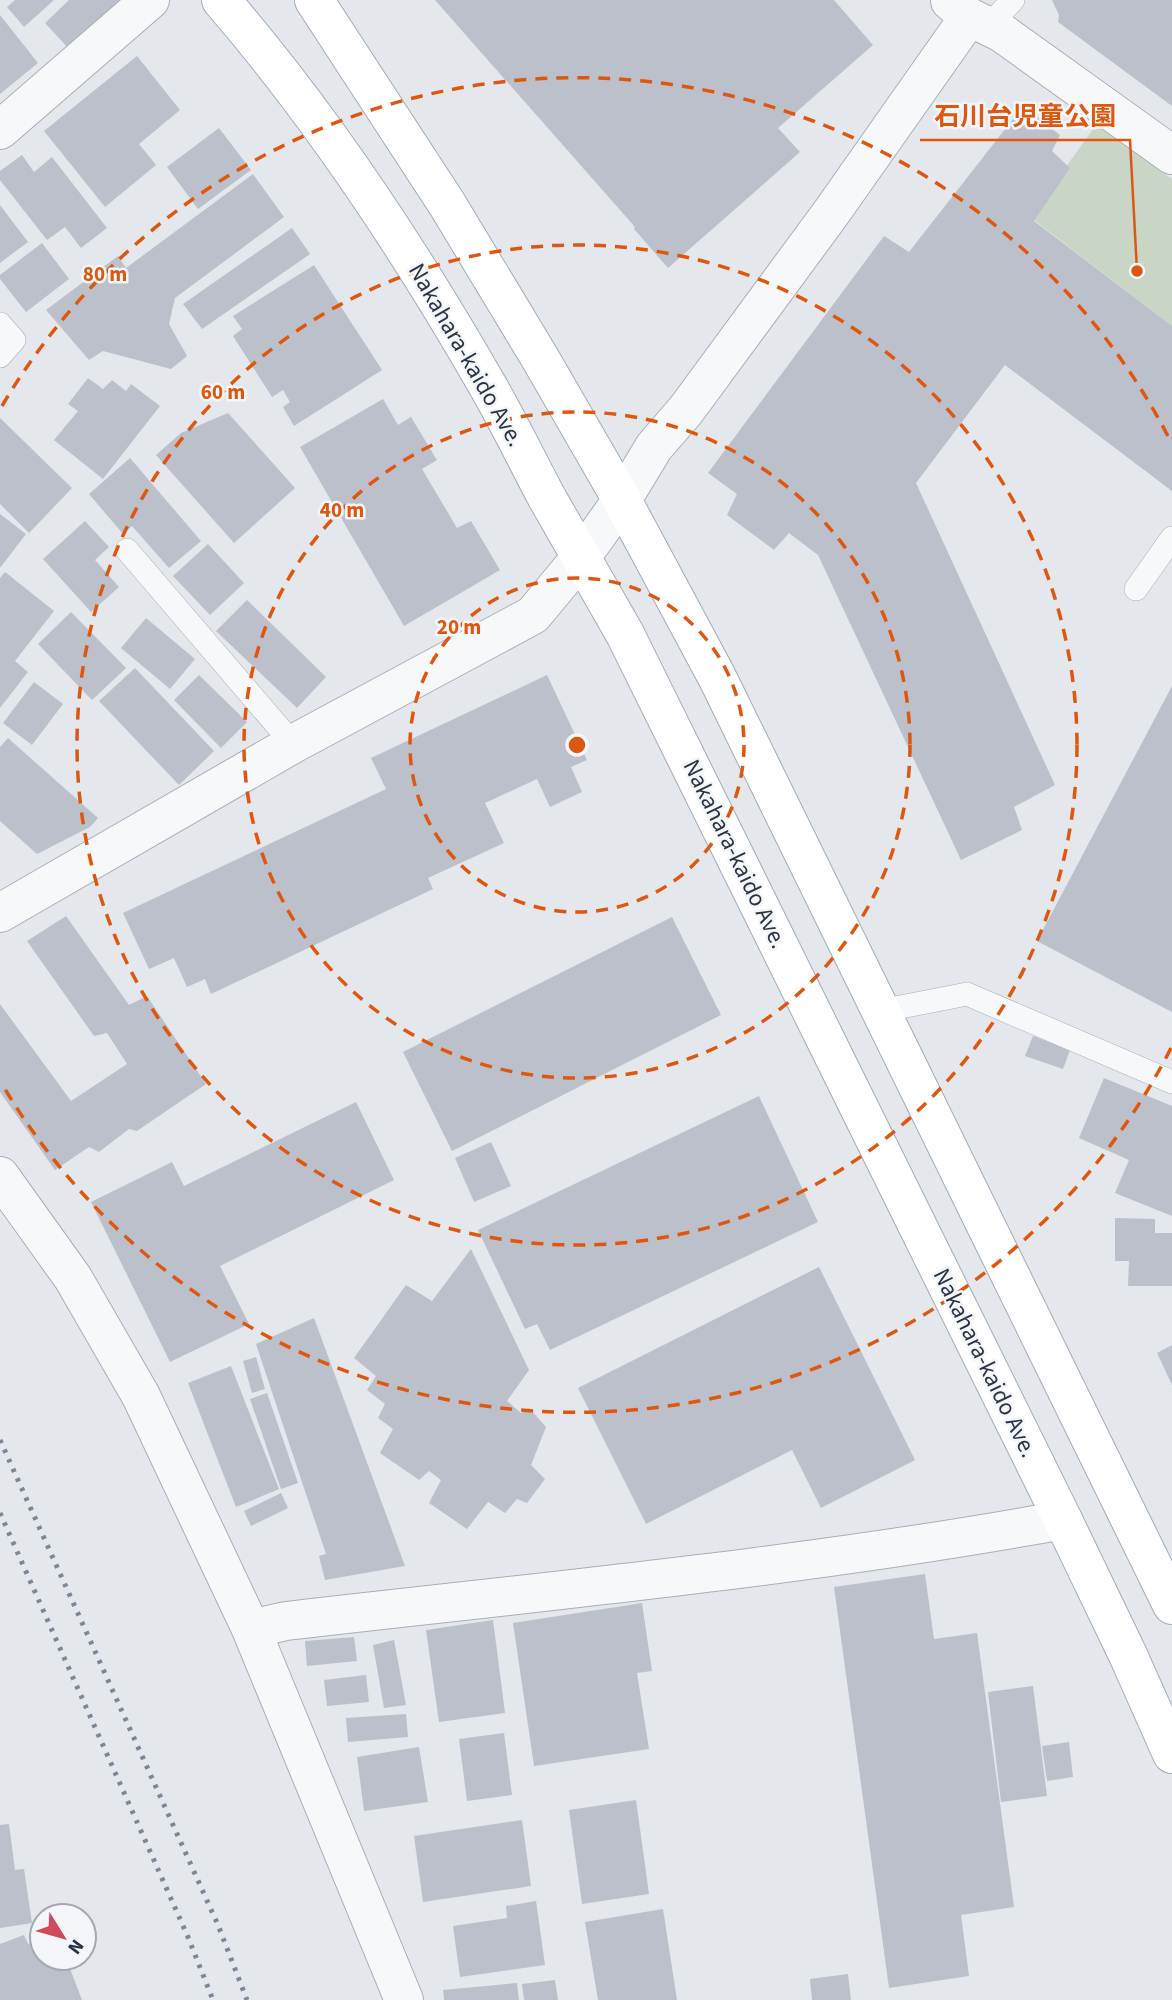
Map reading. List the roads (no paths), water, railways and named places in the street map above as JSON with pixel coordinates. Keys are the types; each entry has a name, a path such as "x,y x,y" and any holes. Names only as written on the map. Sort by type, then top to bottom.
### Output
{"main road":[{"name":"Nakahara-kaido Ave.","path":"221,0 267,53 413,262 489,388 582,556 637,659 1063,1520 1128,1654 1172,1754"},
{"path":"314,0 447,204 540,358 622,500 717,677 1172,1605"}],"street":[{"path":"0,130 150,0"},
{"path":"0,913 293,744 533,615 582,556 622,500 654,447 694,400 980,11 1002,33 1172,155"},
{"path":"0,1176 73,1278 141,1396 251,1629 404,2000"},
{"path":"251,1629 286,1621 734,1569 1063,1520"}],"lane":[{"path":"0,324 14,340 0,356"},
{"path":"1136,589 1172,538"},
{"path":"127,550 293,744"},
{"path":"880,1011 967,994 1172,1082"}],"railway":[{"path":"0,1440 218,1925 247,2000"},
{"path":"0,1513 188,1937 213,2000"}],"place":[{"name":"石川台児童公園","path":"1137,271"}]}
